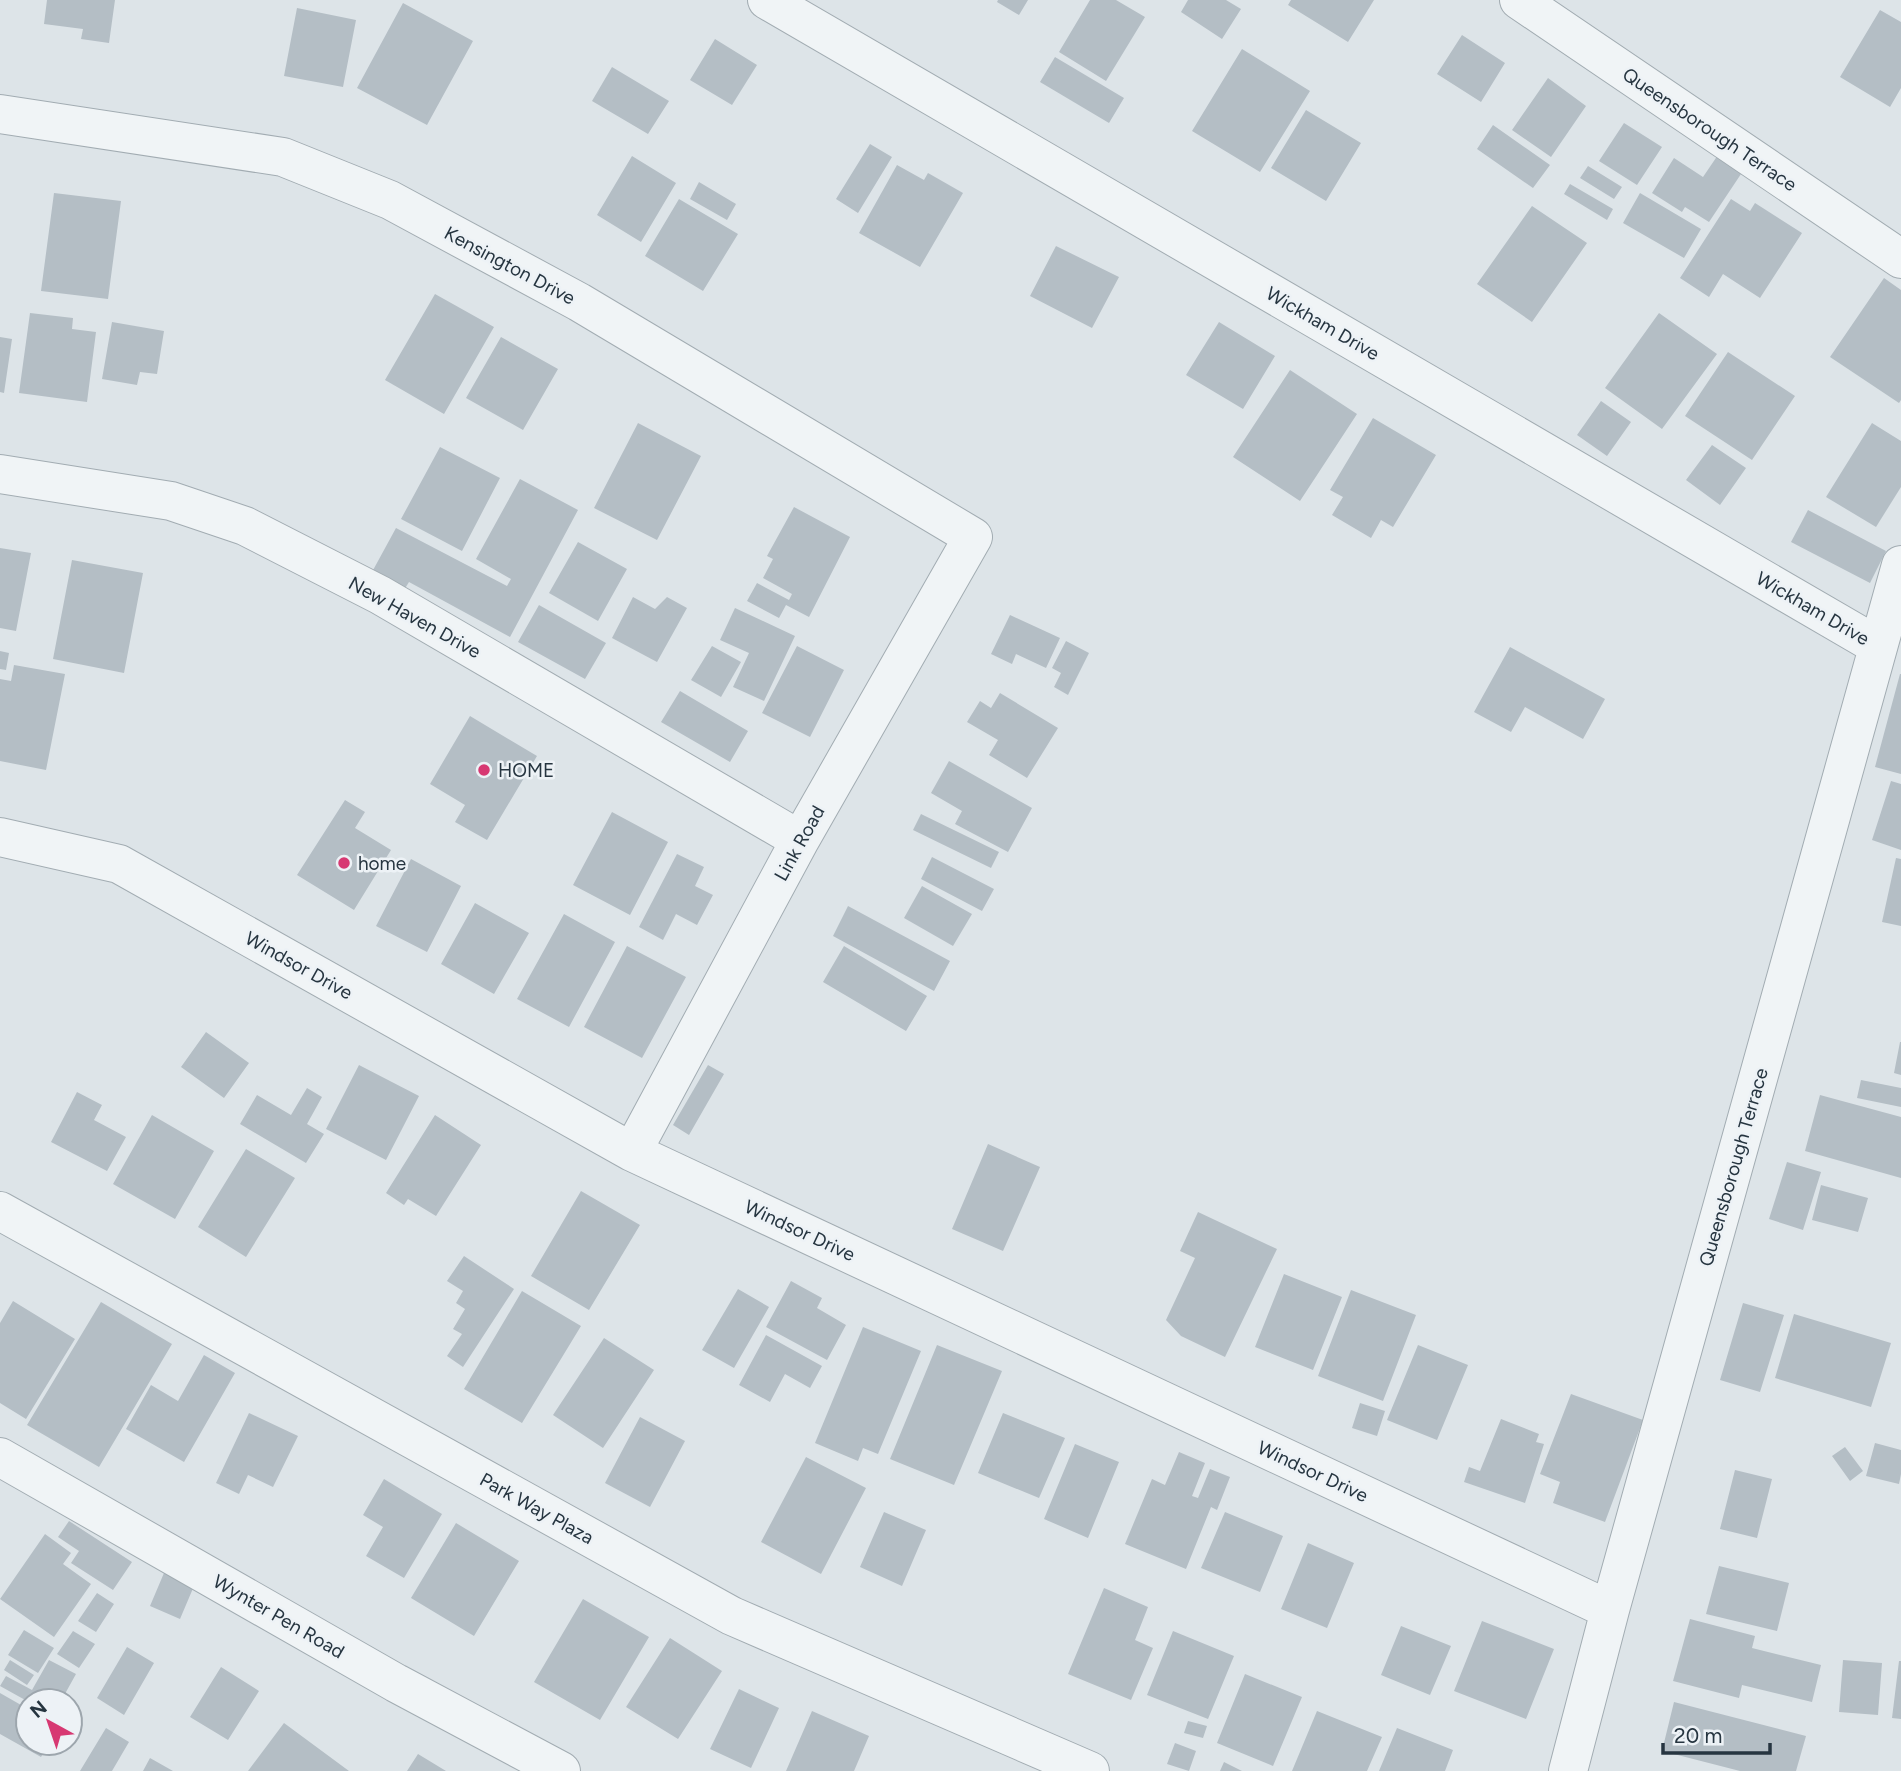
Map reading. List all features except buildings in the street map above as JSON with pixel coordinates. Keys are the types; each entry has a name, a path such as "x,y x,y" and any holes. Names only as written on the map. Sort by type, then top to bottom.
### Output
{"street":[{"name":"Wickham Drive","path":"767,0 1878,646"},
{"name":"Queensborough Terrace","path":"1519,0 1901,259"},
{"name":"Kensington Drive","path":"0,114 283,158 390,200 579,302 973,537"},
{"name":"New Haven Drive","path":"0,474 171,501 245,526 380,596 800,839"},
{"name":"Link Road","path":"632,1152 800,839 973,537"},
{"name":"Queensborough Terrace","path":"1568,1771 1610,1610 1901,565"},
{"name":"Windsor Drive","path":"0,837 119,864 632,1152 1610,1610"},
{"name":"Park Way Plaza","path":"0,1212 732,1616 1090,1771"},
{"name":"Wynter Pen Road","path":"0,1457 396,1682 557,1770"}],"place":[{"name":"HOME","path":"484,770"},
{"name":"home","path":"344,863"}]}
